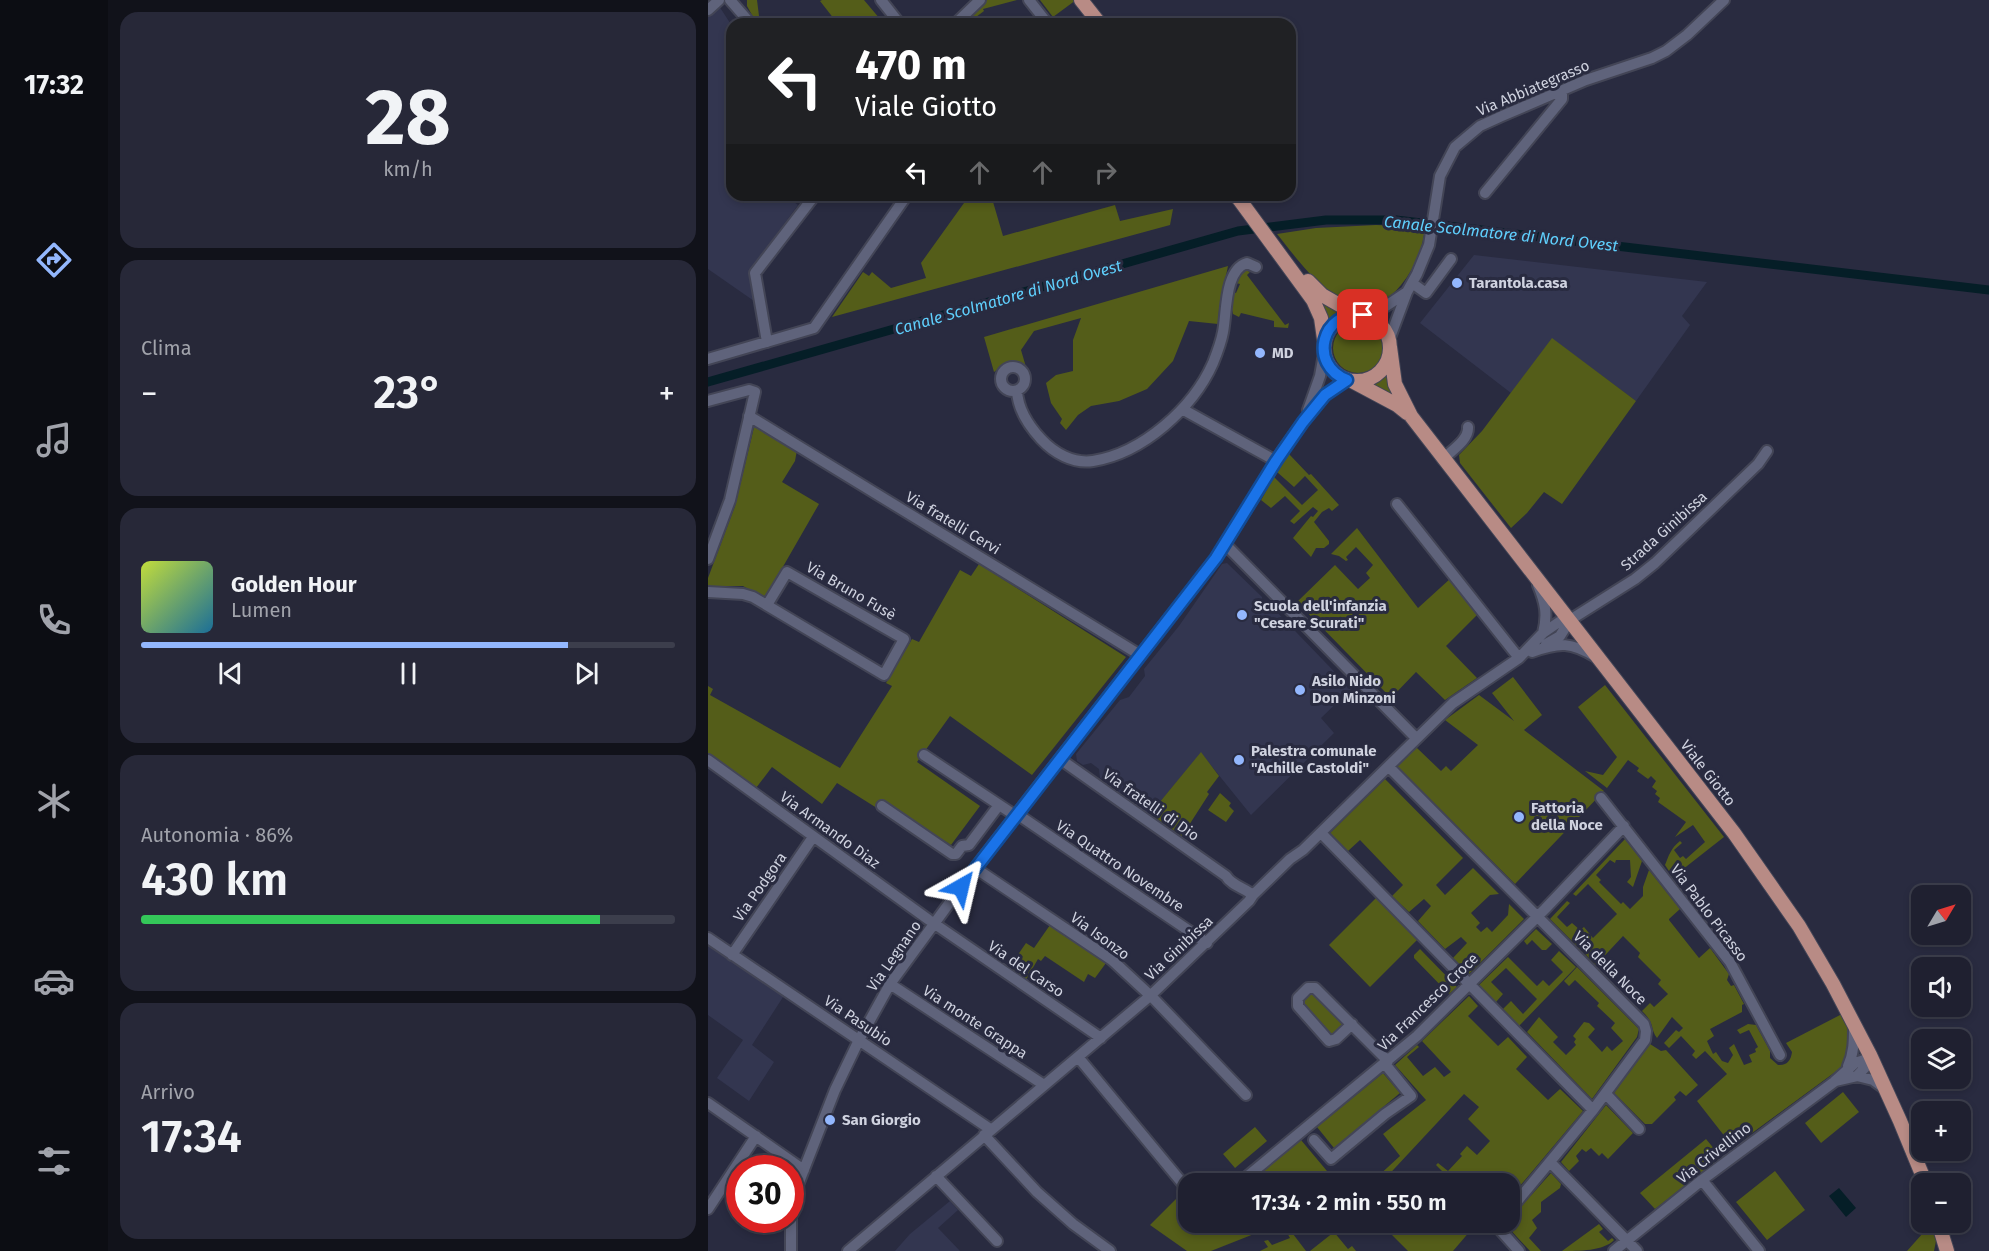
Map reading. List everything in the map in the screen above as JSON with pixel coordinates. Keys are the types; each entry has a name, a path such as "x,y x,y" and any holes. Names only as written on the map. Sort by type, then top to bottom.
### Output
{"main road":[{"path":"1081,0 1095,18"},
{"path":"1241,201 1313,300 1321,318 1324,354"},
{"path":"1274,244 1322,295 1381,325 1390,344 1389,357 1379,373 1364,381 1350,380"},
{"path":"1324,339 1335,322 1345,316 1360,315"},
{"name":"Viale Giotto","path":"1390,344 1395,384 1411,416 1734,833 1799,926 1872,1060 1921,1173"},
{"name":"Viale Giotto","path":"1324,354 1329,367 1335,373 1397,405 1411,416"},
{"path":"1941,1233 1947,1251"}],"street":[{"path":"708,10 719,0"},
{"path":"730,0 746,18"},
{"path":"742,0 744,15"},
{"path":"881,0 895,18"},
{"path":"960,18 980,0"},
{"path":"1029,0 1043,18"},
{"name":"Via Abbiategrasso","path":"1390,344 1409,287 1429,245 1440,176 1455,147 1480,126 1562,90 1666,51 1687,35 1724,0"},
{"path":"1485,193 1562,99 1562,90"},
{"path":"767,342 755,273 810,201"},
{"path":"708,359 814,328 903,201"},
{"path":"1360,315 1386,306 1409,287 1426,293 1451,259"},
{"path":"1017,391 1018,403 1035,432 1054,450 1080,461 1098,460 1136,445 1182,409 1206,376 1223,332 1226,300 1234,272 1237,267 1247,263 1256,267"},
{"name":"Via Legnano","path":"1303,422 1320,376 1324,354"},
{"name":"Via Legnano","path":"804,1170 835,1089 890,984 975,868 1178,609 1225,544 1303,422 1325,395 1350,380"},
{"path":"708,402 753,390 756,395 730,500 708,559"},
{"path":"1182,409 1276,461"},
{"name":"Via fratelli Cervi","path":"749,416 1140,655"},
{"path":"1443,459 1466,438 1469,434 1468,427"},
{"name":"Strada Ginibissa","path":"1570,621 1635,579 1655,563 1758,464 1767,451"},
{"path":"1397,504 1519,658"},
{"path":"1225,544 1416,738"},
{"name":"Via Bruno Fusè","path":"708,592 743,594 767,604 884,675 904,639 787,572 767,604"},
{"path":"1535,576 1546,606 1543,633"},
{"name":"Via Ginibissa","path":"1519,658 1543,633 1558,622 1570,621"},
{"name":"Via Ginibissa","path":"1532,652 1560,636 1570,621"},
{"name":"Via Ginibissa","path":"848,1251 1150,996 1453,703 1519,658 1554,644 1568,644 1600,659"},
{"name":"Via Quattro Novembre","path":"924,755 1207,943"},
{"name":"Via fratelli di Dio","path":"1060,759 1226,876 1228,881 1235,886 1241,886 1253,895"},
{"name":"Via Armando Diaz","path":"708,760 934,924"},
{"name":"Via della Noce","path":"1389,767 1644,1024 1647,1031 1645,1040 1606,1094 1520,1198"},
{"name":"Via Pablo Picasso","path":"1602,798 1730,962 1780,1054"},
{"path":"882,806 952,854 956,854 962,846 969,845 999,805"},
{"name":"Via Francesco Croce","path":"1251,1173 1386,1063 1537,917 1624,826"},
{"path":"1321,833 1593,1110"},
{"name":"Via Podgora","path":"732,954 813,837"},
{"name":"Via Isonzo","path":"975,868 1112,960 1246,1095"},
{"name":"Via del Carso","path":"934,924 1101,1038"},
{"name":"Via Pasubio","path":"708,938 859,1040 987,1132 1037,1192 1073,1224 1110,1251"},
{"name":"Via monte Grappa","path":"890,984 1044,1085"},
{"path":"1314,1140 1331,1160 1385,1114 1411,1096 1352,1024 1315,988 1308,988 1298,998 1298,1006 1329,1041 1336,1039 1352,1024"},
{"path":"1847,1070 1853,1055 1854,1024"},
{"path":"1078,1057 1178,1178"},
{"path":"1872,1060 1857,1076 1873,1080 1885,1088"},
{"name":"Via Crivellino","path":"1614,1251 1702,1180 1834,1082 1855,1063 1872,1060"},
{"name":"Via Crivellino","path":"1834,1082 1857,1076"},
{"path":"1606,1094 1639,1129"},
{"path":"708,1103 783,1155"},
{"path":"708,1209 756,1136"},
{"path":"1551,1163 1637,1251"},
{"path":"936,1176 997,1241"},
{"path":"1702,1180 1759,1251"},
{"name":"Via Legnano","path":"791,1233 791,1251"},
{"path":"1504,1233 1519,1251"}],"shaded area":[{"path":"719,6 727,18 726,201 793,201 798,205 751,269 754,301 708,269 708,17 711,11"},
{"path":"1474,255 1707,282 1682,316 1690,325 1636,401 1552,339 1511,393 1420,323"},
{"path":"1227,563 1262,597 1263,606 1269,604 1351,689 1321,718 1334,733 1251,815 1201,753 1150,814 1100,778 1099,769 1091,763 1083,765 1077,761 1076,754 1120,700 1129,697 1145,676 1144,669 1179,626 1222,564"},
{"path":"708,941 785,994 752,1045 774,1062 749,1101 717,1078 743,1040 708,1015"},
{"path":"1839,1188 1856,1208 1846,1217 1829,1196"},
{"path":"950,1201 958,1210 938,1228 960,1251 895,1251 910,1234"}],"green space":[{"path":"747,0 757,0 759,18 754,18 747,6"},
{"path":"864,0 879,18 833,18 820,1"},
{"path":"987,0 1017,0 983,9 984,11 976,18 969,18"},
{"path":"1040,0 1076,0 1053,17"},
{"path":"965,201 993,201 1003,236 1115,205 1120,221 1173,209 1170,225 832,317 863,272 869,276 872,272 891,288 926,278 921,263"},
{"path":"1376,225 1425,227 1420,251 1406,279 1384,300 1366,306 1349,303 1333,294 1302,265 1277,234 1316,228"},
{"path":"1228,266 1218,324 1189,321 1173,361 1147,389 1119,401 1091,406 1078,415 1066,430 1060,423 1062,419 1051,403 1046,383 1056,375 1073,371 1073,340 1081,318 1034,331 1021,350 1026,367 1009,364 994,372 984,337"},
{"path":"1244,269 1250,272 1247,275 1285,325 1289,323 1288,328 1274,327 1274,321 1241,313 1239,317 1233,314 1231,305 1233,292 1236,293 1240,284 1236,283"},
{"path":"1320,300 1344,314 1337,317 1327,327"},
{"path":"1353,323 1363,323 1376,330 1383,343 1383,353 1376,366 1363,373 1353,373 1344,369 1337,362 1333,353 1333,343 1337,334 1344,327"},
{"path":"1552,338 1636,401 1562,504 1544,492 1511,528 1460,463 1459,455 1482,431"},
{"path":"1388,374 1394,393 1392,395 1374,385"},
{"path":"756,425 797,450 795,461 782,482 819,504 765,598 743,586 708,586 708,578 735,506"},
{"path":"1289,454 1339,505 1332,511 1329,508 1322,512 1314,522 1329,544 1324,548 1316,548 1311,557 1293,538 1318,511 1313,507 1294,524 1290,521 1300,511 1285,496 1271,508 1261,500 1274,477 1302,505 1318,490 1305,476 1294,487 1277,472"},
{"path":"1357,528 1418,608 1451,578 1479,613 1446,646 1477,678 1445,700 1416,672 1391,698 1297,602 1335,565 1358,589 1370,578 1366,573 1373,565 1356,547 1346,557 1348,560 1346,561 1331,554"},
{"path":"979,564 1126,657 1032,775 950,716 917,762 980,806 951,845 885,803 880,810 837,783 822,804 772,767 756,788 708,753 708,686 713,689 710,695 840,768 892,686 886,683 912,639 919,642 960,570 971,576"},
{"path":"1513,677 1542,715 1524,730 1604,791 1515,884 1396,765 1414,748 1417,748 1441,771 1446,766 1451,771 1478,745 1445,720 1479,695 1514,721 1492,693"},
{"path":"1605,685 1724,837 1673,877 1665,865 1674,846 1680,841 1682,843 1674,850 1680,858 1683,856 1686,859 1705,842 1693,825 1675,837 1686,822 1658,802 1660,798 1652,787 1656,781 1651,776 1648,779 1637,771 1639,768 1628,760 1607,788 1585,771 1603,775 1617,757 1578,707"},
{"path":"1201,752 1219,776 1207,792 1209,794 1182,836 1150,814"},
{"path":"1385,779 1463,858 1436,885 1445,895 1473,868 1499,894 1490,895 1471,913 1480,923 1476,927 1481,932 1487,927 1492,932 1508,915 1509,904 1524,919 1469,974 1453,958 1467,943 1461,937 1445,949 1418,921 1431,906 1424,899 1409,912 1392,896 1403,885 1360,840 1348,851 1330,833"},
{"path":"1220,793 1231,803 1229,806 1234,811 1226,822 1208,810"},
{"path":"1625,839 1642,861 1633,887 1627,882 1631,877 1630,860 1616,860 1615,863 1610,860 1596,875 1601,880 1599,882 1621,904 1623,902 1630,909 1643,896 1643,887 1649,870 1680,909 1669,920 1699,958 1710,948 1729,974 1727,980 1731,986 1734,985 1744,1004 1742,1012 1710,1029 1714,1036 1707,1041 1713,1054 1716,1052 1722,1061 1728,1063 1733,1055 1729,1048 1734,1044 1744,1065 1752,1062 1749,1055 1756,1052 1755,1049 1758,1047 1749,1030 1740,1034 1737,1030 1748,1024 1756,1025 1770,1051 1770,1058 1778,1065 1784,1065 1790,1060 1792,1052 1786,1043 1842,1014 1849,1029 1852,1041 1850,1053 1842,1067 1733,1147 1697,1101 1727,1074 1705,1051 1696,1059 1692,1055 1695,1051 1681,1036 1669,1048 1664,1043 1676,1030 1679,1032 1683,1028 1672,1017 1657,1038 1651,1022 1642,1011 1650,1003 1654,1007 1668,994 1658,984 1661,980 1638,957 1640,953 1623,936 1596,965 1550,919 1567,901 1570,903 1557,917 1567,927 1572,923 1580,930 1584,927 1593,938 1617,914 1588,884 1576,896 1573,894"},
{"path":"1376,898 1417,940 1370,987 1329,945"},
{"path":"1050,925 1106,963 1095,978 1088,974 1084,982 1045,956 1041,961 1038,959 1026,980 1008,969 1026,943 1034,948"},
{"path":"1536,929 1552,944 1546,950 1542,950 1532,940 1527,945 1524,941"},
{"path":"1420,949 1457,987 1449,994 1414,958"},
{"path":"1559,951 1576,967 1519,1026 1503,1009 1511,1001 1523,1014 1537,999 1506,968 1491,982 1503,994 1496,1002 1479,985 1508,957 1537,986 1543,980 1549,986 1563,972 1551,960"},
{"path":"1577,967 1639,1029 1637,1037 1592,1099 1527,1032 1539,1017 1558,1037 1553,1042 1566,1055 1576,1045 1574,1042 1576,1039 1573,1036 1584,1022 1589,1023 1595,1029 1588,1037 1602,1052 1607,1046 1612,1051 1623,1041 1611,1028 1615,1023 1597,1006 1599,1003 1575,980 1569,986 1564,981"},
{"path":"1312,990 1346,1026 1330,1037 1302,1006 1302,996"},
{"path":"1469,996 1478,1006 1468,1016 1498,1046 1508,1037 1527,1057 1516,1069 1548,1100 1560,1089 1583,1111 1520,1186 1520,1173 1444,1173 1436,1165 1438,1163 1448,1171 1462,1156 1460,1154 1467,1146 1477,1155 1490,1141 1468,1119 1479,1107 1464,1094 1390,1173 1381,1173 1400,1156 1383,1134 1426,1100 1395,1065 1417,1045 1419,1047 1407,1057 1423,1076 1435,1067 1444,1077 1451,1072 1422,1041"},
{"path":"1650,1044 1661,1051 1666,1050 1698,1085 1686,1096 1680,1091 1674,1097 1676,1100 1652,1124 1645,1124 1614,1093"},
{"path":"1383,1073 1400,1093 1334,1148 1317,1127"},
{"path":"1843,1092 1859,1112 1821,1143 1805,1123"},
{"path":"1606,1105 1633,1133 1608,1159 1602,1153 1599,1156 1591,1148 1586,1152 1582,1149 1576,1156 1579,1161 1569,1171 1561,1162"},
{"path":"1255,1127 1267,1141 1235,1168 1223,1154"},
{"path":"1706,1139 1721,1157 1655,1209 1640,1193"},
{"path":"1301,1140 1329,1173 1259,1173"},
{"path":"1775,1171 1805,1210 1767,1240 1736,1202"},
{"path":"1551,1173 1561,1184 1560,1188 1541,1202 1541,1212 1532,1220 1537,1228 1529,1238 1541,1251 1530,1251 1513,1233 1520,1233 1520,1208"},
{"path":"1178,1197 1178,1233 1254,1234 1211,1251 1187,1251 1150,1225"},
{"path":"1599,1224 1603,1229 1599,1232 1608,1241 1612,1238 1614,1240 1610,1244 1591,1250 1562,1251"},
{"path":"1287,1233 1292,1233 1306,1251 1260,1251 1268,1247 1264,1241 1268,1240 1272,1245 1290,1238"},
{"path":"1335,1233 1348,1249 1352,1246 1356,1251 1310,1251"},
{"path":"1390,1233 1468,1233 1453,1251 1408,1251"},
{"path":"1923,1233 1936,1233 1934,1251 1907,1251"}],"waterway":[{"name":"Canale Scolmatore di Nord Ovest","path":"708,382 1238,231 1326,220 1396,220 1989,290"}],"place":[{"name":"Tarantola.casa","path":"1457,283"},
{"name":"MD","path":"1260,353"},
{"name":"Scuola dell'infanzia \"Cesare Scurati\"","path":"1242,615"},
{"name":"Asilo Nido Don Minzoni","path":"1300,690"},
{"name":"Palestra comunale \"Achille Castoldi\"","path":"1239,760"},
{"name":"Fattoria della Noce","path":"1519,817"},
{"name":"San Giorgio","path":"830,1120"}],"route":[{"path":"961,887 1216,558 1303,422 1325,395 1347,380 1329,367 1324,354 1324,339 1335,322 1345,316 1363,315"}]}
